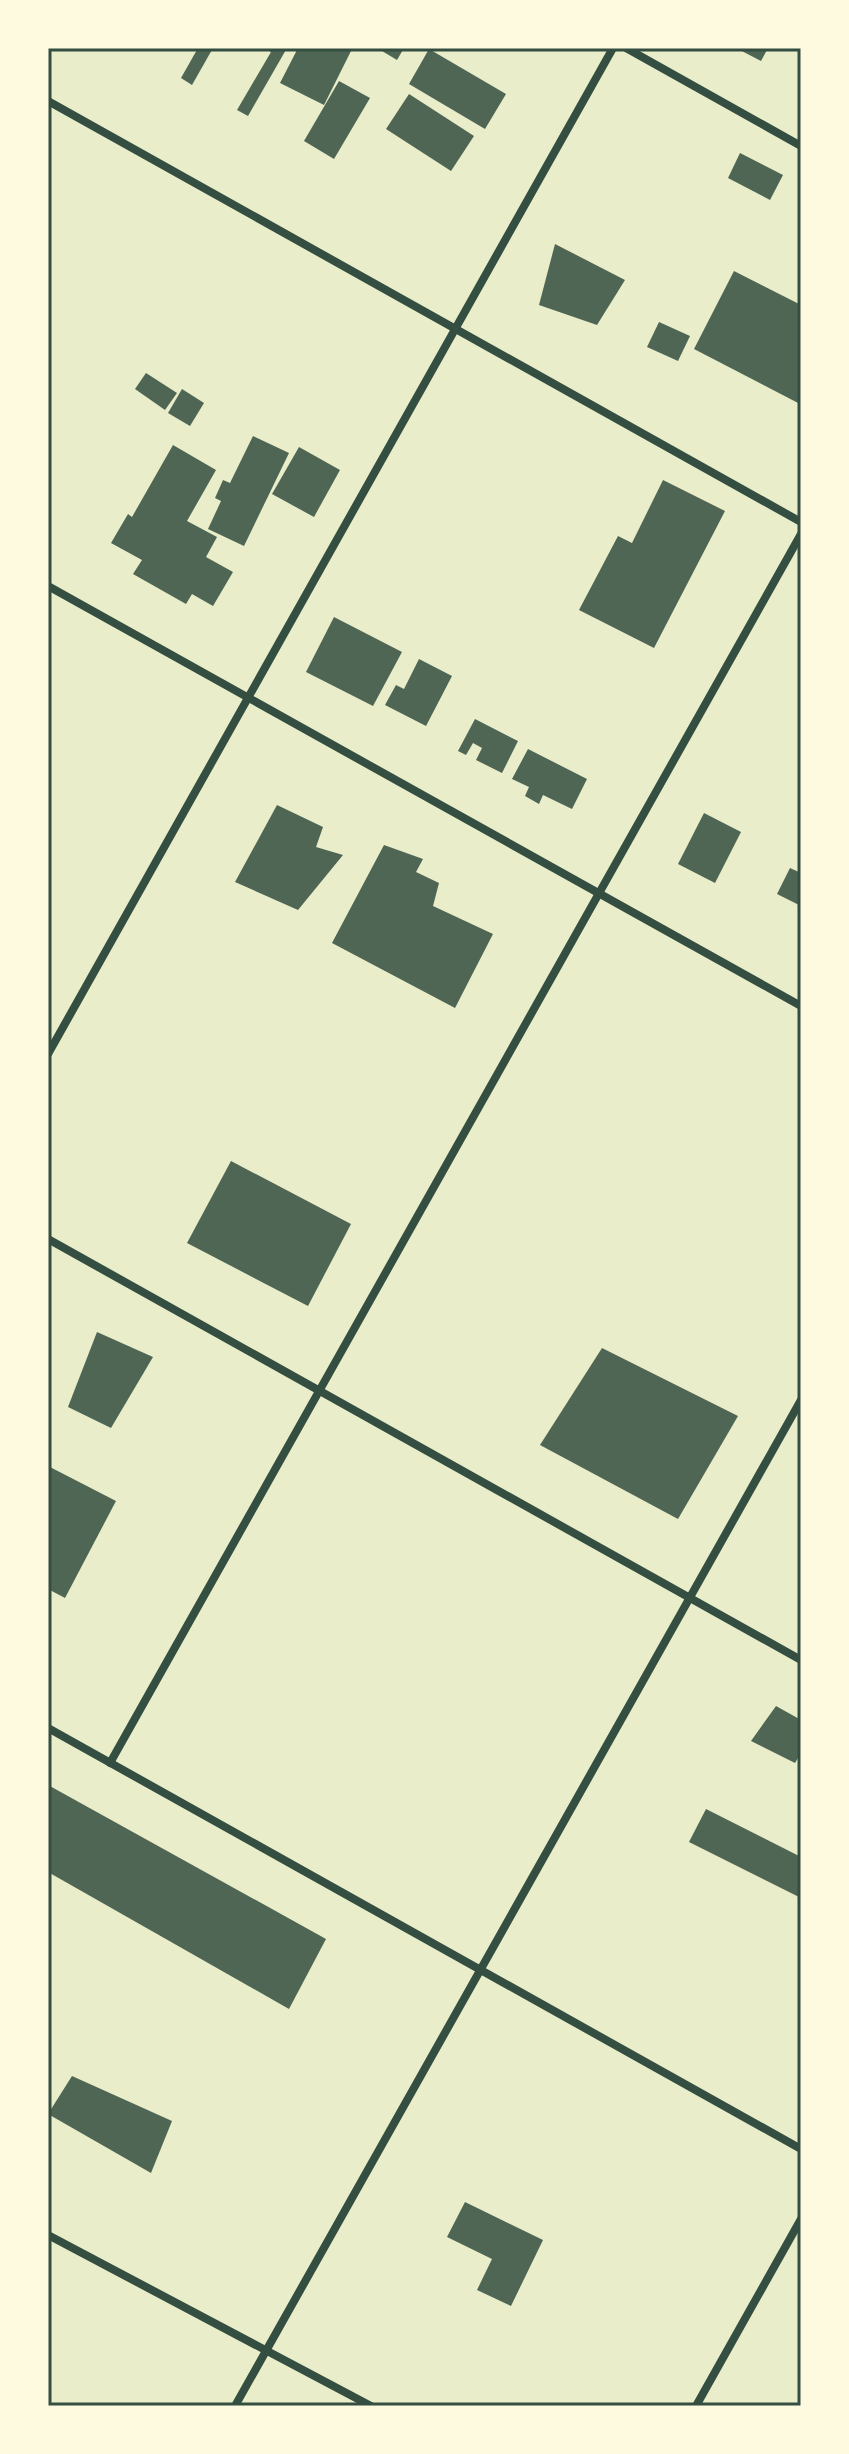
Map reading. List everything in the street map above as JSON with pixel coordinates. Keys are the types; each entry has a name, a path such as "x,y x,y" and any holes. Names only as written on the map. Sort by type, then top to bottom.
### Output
{"street":[{"path":"48,1054 613,48"},
{"path":"626,48 801,146"},
{"path":"48,101 801,522"},
{"path":"110,1763 801,534"},
{"path":"48,586 801,1006"},
{"path":"48,1239 801,1660"},
{"path":"235,2406 801,1400"},
{"path":"48,1728 801,2149"},
{"path":"696,2406 801,2219"},
{"path":"48,2235 267,2348 371,2406"}],"building":[{"path":"198,48 213,48 192,85 181,78"},
{"path":"264,48 287,48 248,116 237,110 271,52"},
{"path":"298,48 352,49 324,105 280,83"},
{"path":"377,48 404,48 397,60"},
{"path":"736,48 768,48 761,61"},
{"path":"429,49 506,94 485,129 409,84"},
{"path":"339,81 370,98 334,159 304,141"},
{"path":"409,94 474,136 451,171 386,129"},
{"path":"740,153 783,175 770,200 728,178"},
{"path":"555,244 625,280 597,325 539,305"},
{"path":"734,271 801,305 800,404 694,349"},
{"path":"659,322 690,336 678,361 647,347"},
{"path":"146,373 177,393 165,410 135,389"},
{"path":"182,389 204,403 190,426 168,413"},
{"path":"253,436 289,453 244,546 208,529 221,501 215,498 223,480 230,483"},
{"path":"173,445 216,470 187,521 217,537 206,557 233,572 213,606 192,594 186,604 133,574 142,560 111,543 128,514 132,517"},
{"path":"299,447 340,470 314,517 272,494"},
{"path":"663,480 725,511 654,648 579,610 618,536 632,543"},
{"path":"334,617 402,652 373,706 306,672"},
{"path":"419,659 452,676 426,726 385,705 396,685 404,689"},
{"path":"475,719 518,741 502,773 476,760 482,748 473,743 466,755 458,751"},
{"path":"528,749 587,779 572,809 543,795 539,804 525,796 529,787 512,779"},
{"path":"277,805 323,827 316,847 343,855 298,910 235,882"},
{"path":"704,813 741,832 715,883 678,864"},
{"path":"384,845 423,859 416,872 439,883 433,906 493,934 455,1008 332,943"},
{"path":"790,868 801,873 801,906 777,894"},
{"path":"231,1161 351,1224 308,1306 187,1243"},
{"path":"97,1332 153,1357 111,1428 68,1407"},
{"path":"602,1348 738,1416 678,1519 540,1445"},
{"path":"48,1466 116,1501 65,1598 48,1589"},
{"path":"776,1706 801,1720 801,1753 795,1763 751,1741"},
{"path":"48,1785 326,1939 289,2009 48,1872"},
{"path":"706,1809 801,1857 799,1897 689,1842"},
{"path":"72,2076 172,2121 151,2173 48,2114"},
{"path":"465,2202 543,2240 511,2306 477,2290 492,2259 447,2237"}]}
